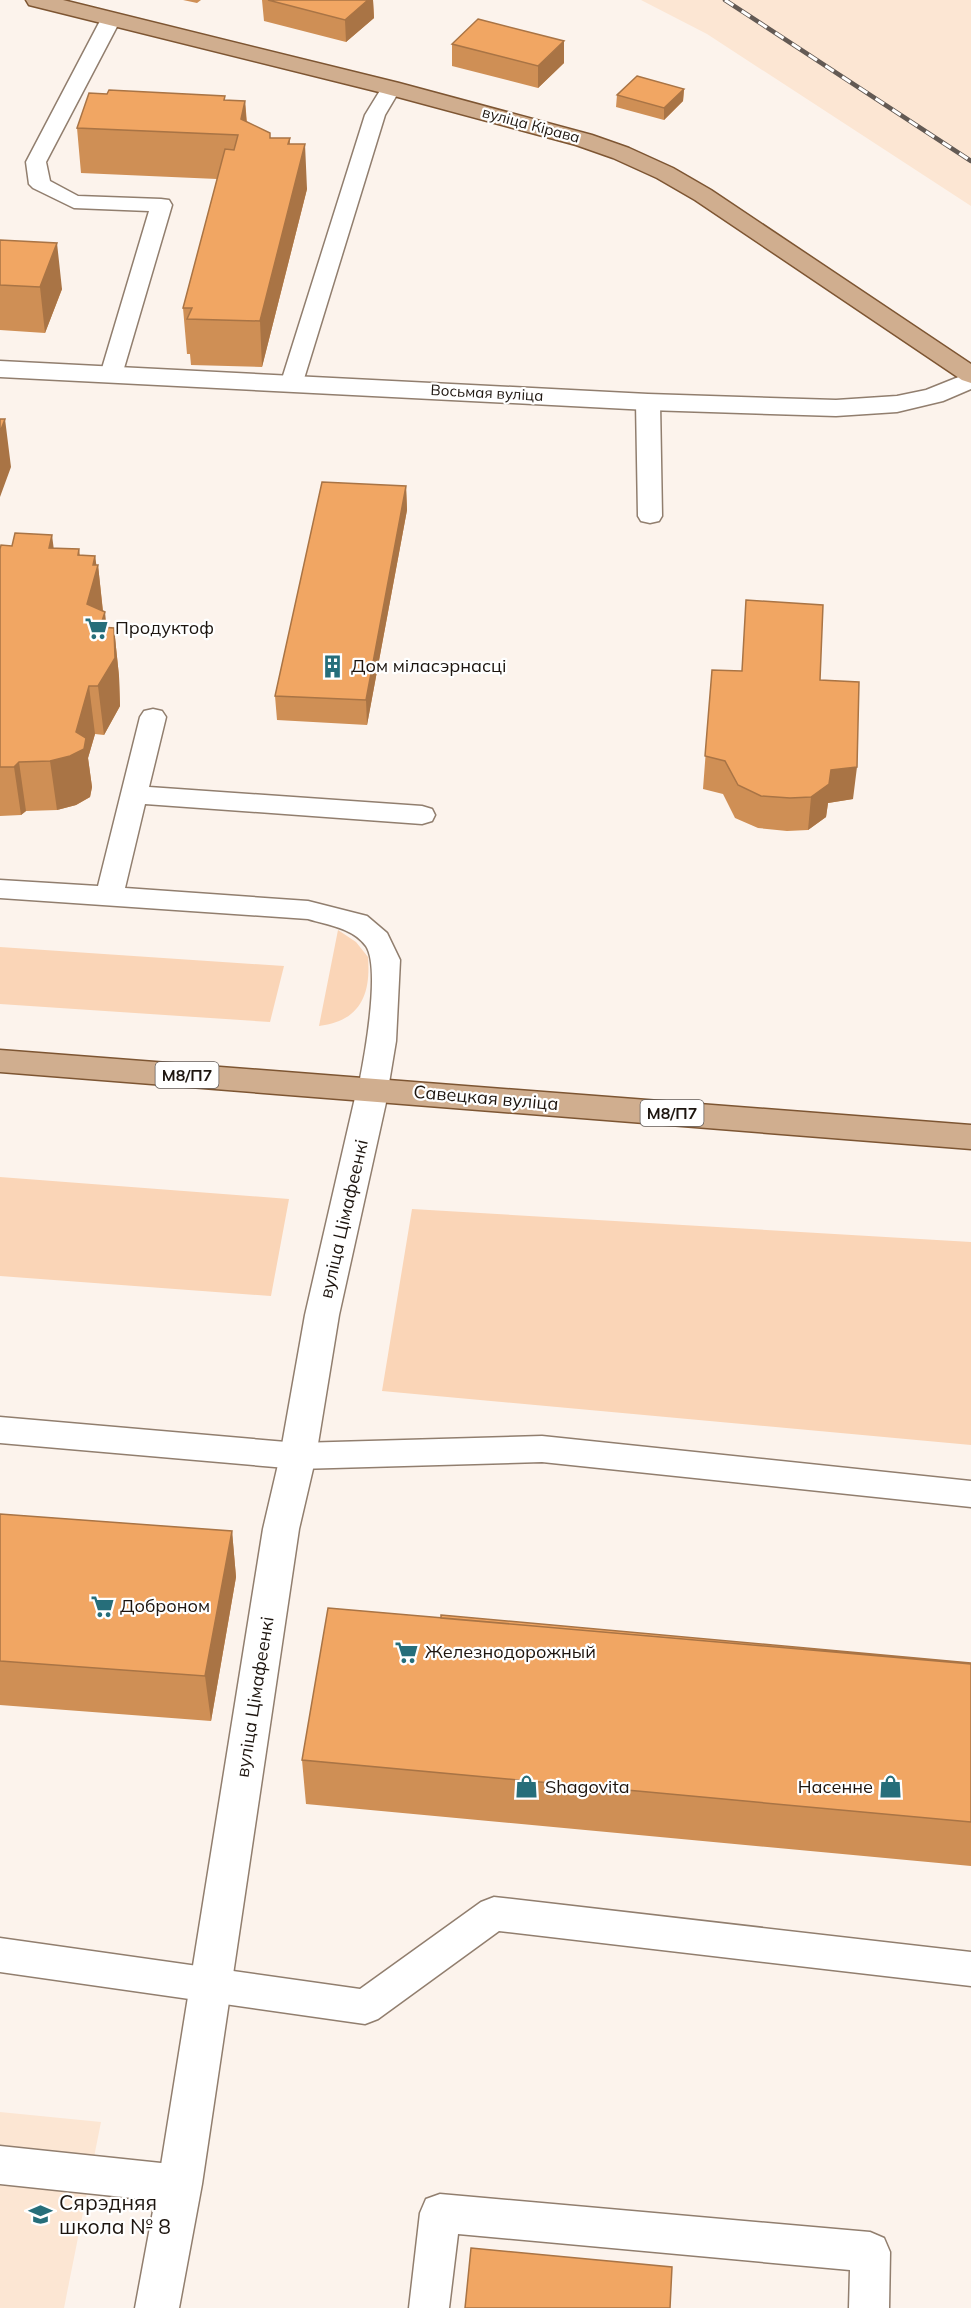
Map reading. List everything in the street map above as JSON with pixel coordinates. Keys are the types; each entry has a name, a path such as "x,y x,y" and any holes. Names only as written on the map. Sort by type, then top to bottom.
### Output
{"main road":[{"name":"вуліца Кірава","path":"37,0 392,88 584,140 621,153 664,173 703,195 971,375"},
{"name":"Савецкая вуліца","path":"0,1061 971,1137"}],"street":[{"name":"Восьмая вуліца","path":"0,369 292,382 648,402 836,408 897,404 934,396 971,380"},
{"name":"вуліца Цімафеенкі","path":"157,2308 180,2184 281,1529 298,1456 322,1315 373,1089"}],"lane":[{"path":"111,19 36,162 40,184 74,202 161,205 111,375"},
{"path":"292,382 375,115 392,88"},
{"path":"648,402 650,516"},
{"path":"109,896 153,717"},
{"path":"134,795 422,815"},
{"path":"0,889 308,910 357,923 377,940 386,960 382,1041 373,1089"},
{"path":"0,1430 298,1456 542,1449 971,1494"},
{"path":"0,1955 365,2007 494,1914 971,1969"},
{"path":"0,2165 180,2184"},
{"path":"429,2308 440,2213 870,2252 869,2308"}],"shaded area":[{"path":"641,0 971,0 971,206 707,34"},
{"path":"338,930 356,942 368,957 365,994 353,1012 333,1023 319,1026"},
{"path":"0,947 284,966 270,1022 0,1004"},
{"path":"0,1177 289,1199 271,1296 0,1276"},
{"path":"412,1209 971,1242 971,1445 382,1391"},
{"name":"Сярэдняя школа № 8","path":"0,2112 101,2122 64,2308 0,2308"}],"building":[{"path":"268,0 368,0 345,20"},
{"path":"478,19 564,41 538,66 452,44"},
{"path":"637,76 684,89 664,108 617,95"},
{"path":"109,90 225,96 224,100 245,101 241,119 270,133 270,138 290,138 288,144 305,144 260,321 187,319 192,308 183,308 225,149 234,150 238,135 77,128 89,93 107,94"},
{"path":"0,240 57,243 40,287 0,285"},
{"path":"0,419 5,419 0,432"},
{"name":"Дом міласэрнасці","path":"322,482 406,486 366,700 275,696"},
{"path":"15,533 52,535 49,548 79,549 78,555 95,556 93,565 98,565 87,604 105,612 100,627 114,628 115,658 98,686 89,686 76,732 86,738 84,749 70,756 50,761 19,762 14,767 0,767 0,549 1,545 12,546"},
{"path":"746,600 823,605 820,680 859,682 857,767 831,770 829,784 811,797 761,796 738,785 725,761 705,756 712,670 742,671"},
{"path":"0,1514 232,1531 205,1676 0,1661"},
{"path":"328,1608 971,1664 971,1822 302,1760"},
{"path":"441,1615 971,1663 971,1664 441,1618"},
{"path":"471,2248 672,2267 670,2308 465,2308"}],"railway":[{"path":"725,0 971,161"}],"place":[{"name":"Продуктоф","path":"97,628"},
{"name":"Дом міласэрнасці","path":"333,666"},
{"name":"Доброном","path":"102,1606"},
{"name":"Железнодорожный","path":"407,1652"},
{"name":"Shagovita","path":"527,1787"},
{"name":"Насенне","path":"891,1787"},
{"name":"Сярэдняя школа № 8","path":"41,2215"}]}
